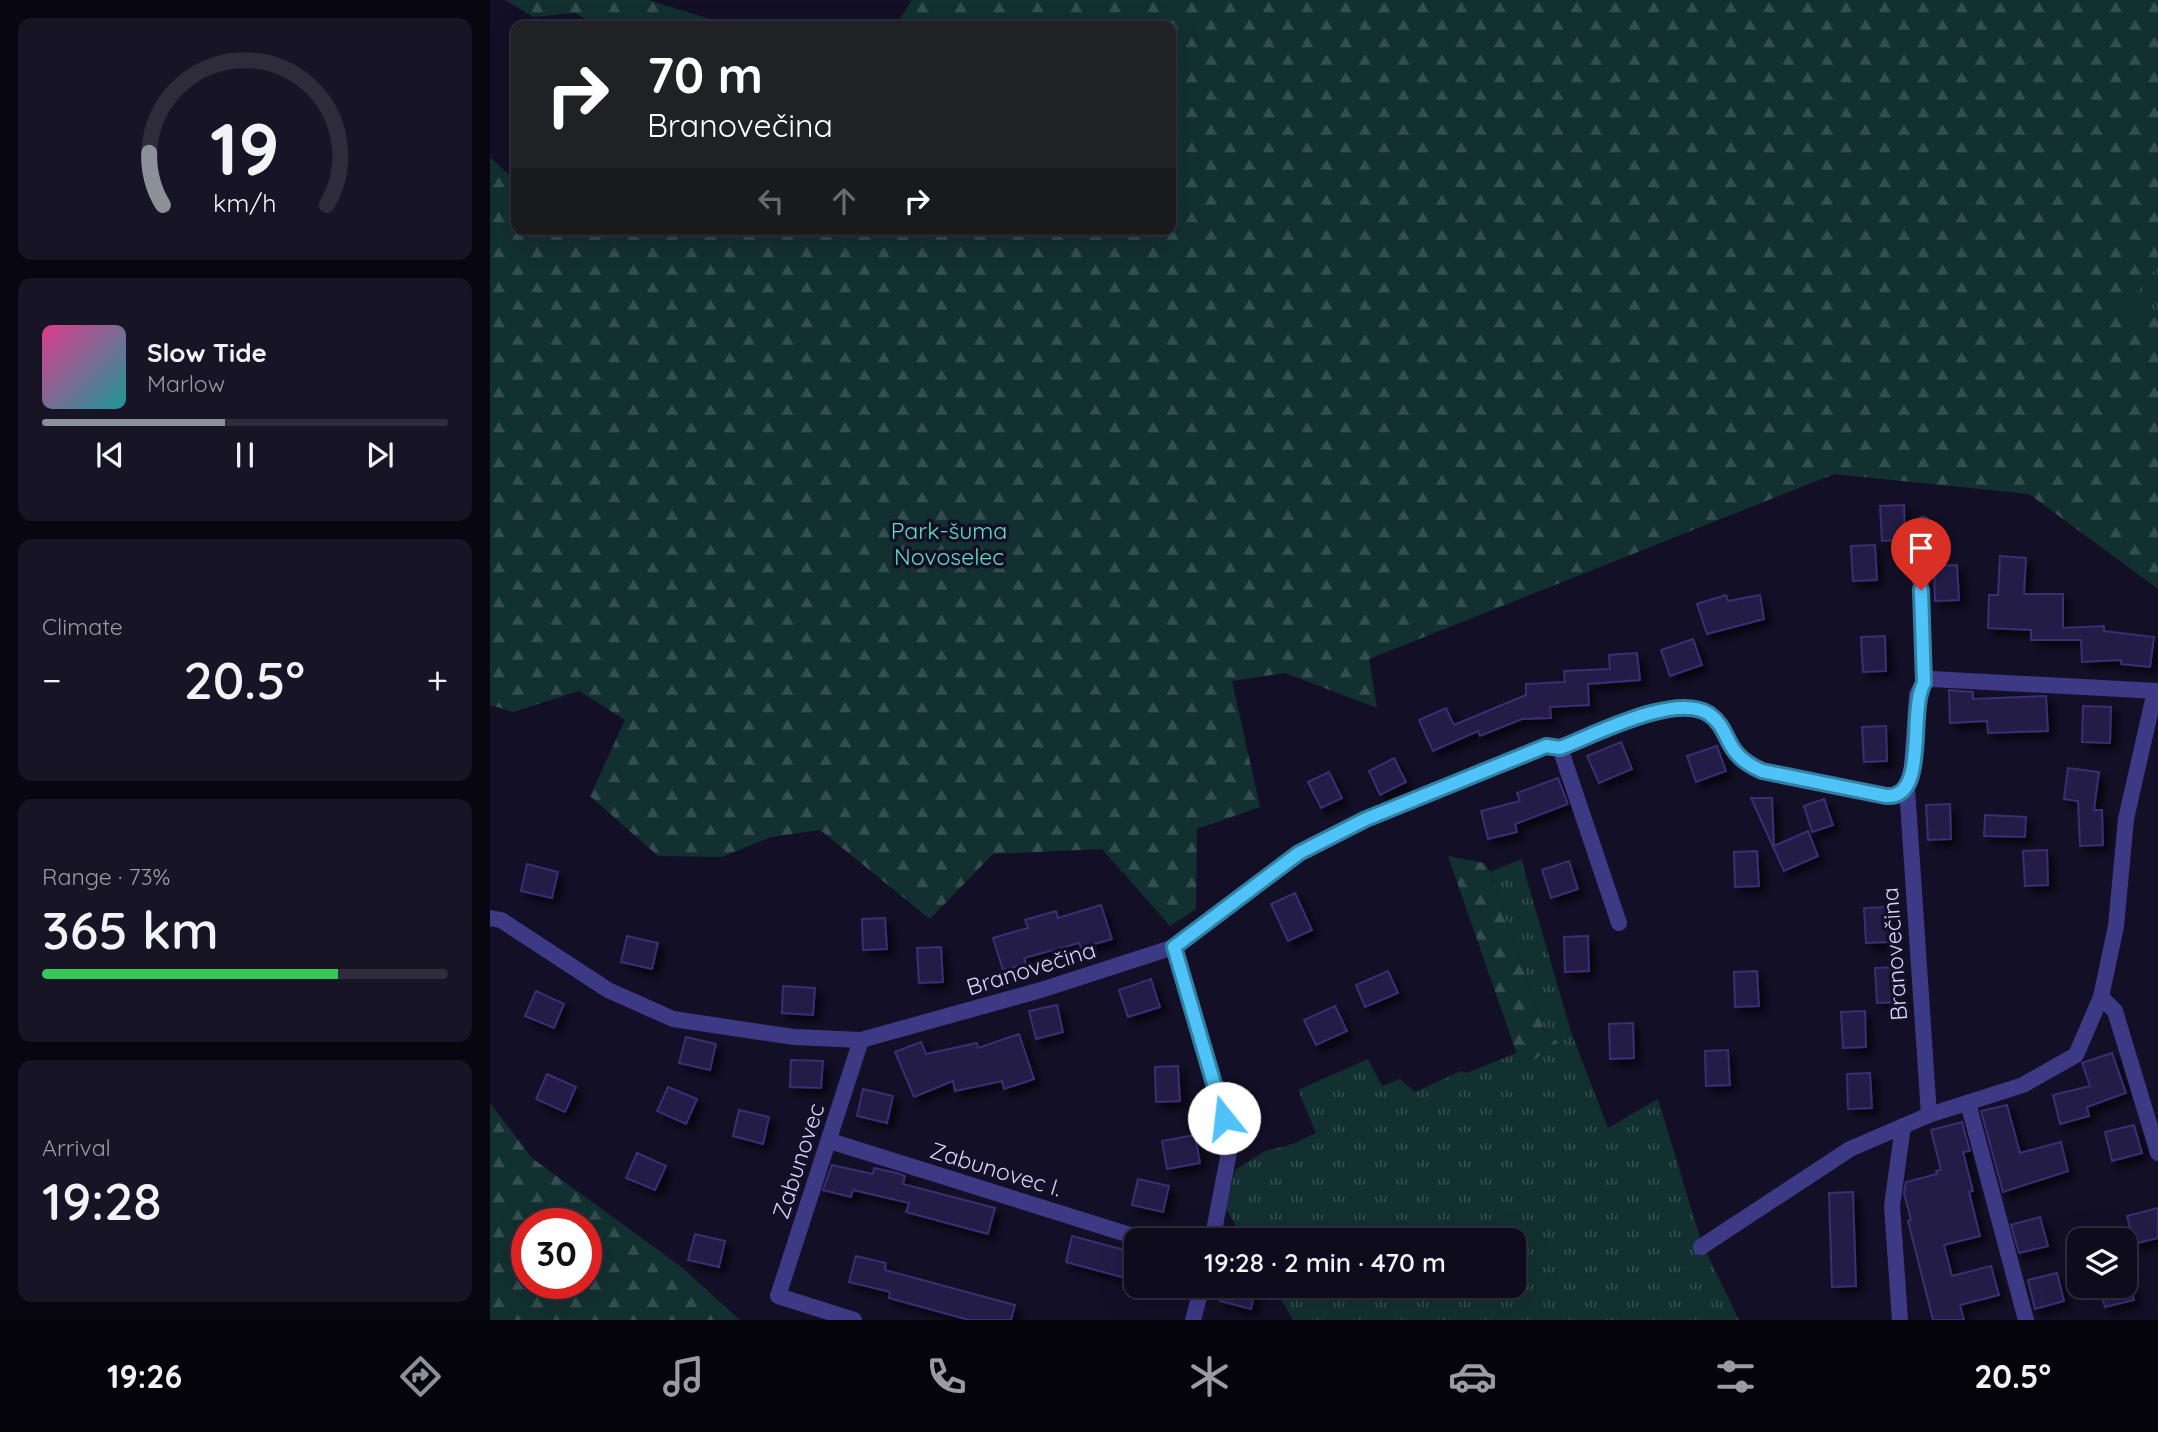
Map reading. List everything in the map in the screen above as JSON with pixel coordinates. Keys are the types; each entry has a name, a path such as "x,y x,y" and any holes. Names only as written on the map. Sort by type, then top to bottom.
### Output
{"street":[{"name":"Branovečina","path":"1923,524 1920,566 1924,683 1917,694 1914,767 1907,788 1929,1115"},
{"path":"1701,1247 1850,1149 1929,1115 2023,1085 2076,1055 2101,997 2116,926 2126,819 2157,691 1940,678 1924,683"},
{"name":"Branovečina","path":"490,918 500,920 608,990 673,1020 794,1037 860,1040 1041,990 1174,947 1310,848 1366,819 1546,746 1560,748 1650,714 1676,708 1695,709 1709,714 1730,748 1744,763 1762,771 1886,796 1899,794 1907,788"},
{"path":"1560,748 1619,923"},
{"path":"1174,947 1231,1142 1214,1228"},
{"path":"2101,997 2115,1012 2158,1153"},
{"name":"Zabunovec","path":"854,1320 778,1296 830,1141 860,1040"},
{"path":"1968,1103 2026,1320"},
{"path":"1900,1320 1892,1206 1903,1126"},
{"name":"Zabunovec I.","path":"830,1141 1124,1233"},
{"path":"1193,1320 1199,1298"}],"green space":[{"path":"505,0 648,0 717,21 589,21 575,13 533,17"},
{"name":"Park-šuma Novoselec","path":"912,0 2158,0 2158,265 2122,309 2158,312 2158,589 2029,494 1834,474 1369,659 1377,708 1285,673 1232,681 1260,807 1197,829 1196,909 1170,926 1102,849 993,854 930,919 820,830 771,837 722,857 658,856 590,796 625,720 579,691 513,712 490,705 490,157 511,175 511,235 1176,235 1176,21 898,21"},
{"path":"2158,265 2158,312 2121,310"},
{"path":"1448,856 1484,863 1490,872 1545,1033 1558,1042 1522,1069"},
{"path":"1521,859 1571,1032 1608,1128 1658,1099 1701,1241 1739,1320 1293,1320 1280,1298 1526,1298 1526,1228 1237,1228 1226,1209 1235,1170 1265,1151 1293,1144 1316,1133 1298,1090 1368,1059 1382,1086 1400,1079 1415,1092 1461,1071 1467,1073 1516,1053 1522,1068 1557,1042 1545,1033 1490,872"},
{"path":"490,1103 532,1158 601,1208 511,1208 511,1299 602,1299 602,1209 680,1266 740,1320 490,1320"}],"building":[{"path":"1904,505 1905,540 1882,541 1880,506"},
{"path":"1875,545 1877,580 1853,581 1851,546"},
{"path":"2000,556 2026,558 2024,594 2063,594 2063,628 2104,626 2104,631 2154,637 2150,667 2121,664 2121,660 2082,662 2081,640 2031,640 2031,630 1988,628 1989,595 1998,595"},
{"path":"1957,565 1959,600 1935,601 1934,566"},
{"path":"1726,595 1728,601 1760,595 1764,619 1707,634 1697,604"},
{"path":"1885,636 1886,671 1863,672 1861,637"},
{"path":"1693,639 1702,665 1670,676 1661,650"},
{"path":"1637,653 1640,680 1588,684 1589,705 1550,707 1551,718 1522,719 1480,736 1478,731 1433,751 1419,720 1446,708 1454,725 1526,695 1526,684 1565,682 1564,671 1610,669 1609,655"},
{"path":"1949,690 1973,692 1973,699 2046,696 2048,731 1988,733 1987,721 1950,723"},
{"path":"2083,706 2111,707 2110,743 2082,742"},
{"path":"1886,726 1887,761 1864,762 1862,727"},
{"path":"1621,742 1632,769 1599,783 1587,756"},
{"path":"1717,746 1726,771 1696,782 1687,756"},
{"path":"1394,758 1406,782 1380,795 1369,771"},
{"path":"2068,768 2099,772 2094,810 2102,810 2103,845 2080,846 2078,801 2064,799"},
{"path":"1329,772 1342,798 1321,808 1308,782"},
{"path":"1558,778 1568,804 1515,824 1517,832 1488,839 1481,811 1520,801 1517,793"},
{"path":"1751,798 1772,798 1774,846 1808,831 1818,856 1784,871"},
{"path":"1824,799 1833,825 1812,832 1804,806"},
{"path":"1950,804 1951,839 1928,840 1926,805"},
{"path":"1985,815 2026,817 2025,837 1984,836"},
{"path":"2047,850 2048,885 2025,886 2023,851"},
{"path":"1757,851 1759,886 1735,887 1734,852"},
{"path":"1569,861 1578,889 1551,898 1542,870"},
{"path":"527,864 558,872 552,898 521,891"},
{"path":"1295,893 1312,930 1288,941 1271,904"},
{"path":"1101,905 1112,939 1081,948 1079,943 1024,958 1026,964 1003,970 993,938 1028,928 1025,920 1056,911 1058,918"},
{"path":"1888,907 1889,942 1866,943 1864,908"},
{"path":"885,918 887,949 863,950 862,919"},
{"path":"627,936 658,943 652,969 621,962"},
{"path":"1588,936 1589,971 1565,972 1564,937"},
{"path":"941,947 943,982 919,983 917,948"},
{"path":"1899,967 1900,1002 1877,1003 1875,968"},
{"path":"1388,971 1398,993 1365,1007 1356,985"},
{"path":"1757,971 1759,1006 1735,1007 1734,972"},
{"path":"1151,979 1160,1007 1128,1017 1119,990"},
{"path":"783,986 815,988 813,1015 782,1013"},
{"path":"536,991 564,1004 554,1028 525,1016"},
{"path":"1057,1005 1063,1032 1036,1039 1029,1011"},
{"path":"1335,1006 1347,1031 1316,1045 1304,1020"},
{"path":"1865,1011 1866,1047 1843,1048 1841,1012"},
{"path":"1633,1023 1634,1058 1610,1059 1609,1024"},
{"path":"1019,1034 1034,1079 1004,1089 1002,1081 955,1091 953,1081 914,1097 895,1052 921,1042 926,1054 977,1043 978,1048"},
{"path":"686,1037 716,1044 710,1070 679,1063"},
{"path":"1728,1050 1730,1085 1706,1086 1705,1051"},
{"path":"2112,1053 2126,1093 2087,1107 2089,1116 2060,1124 2053,1095 2090,1086 2082,1063"},
{"path":"791,1060 823,1061 821,1088 790,1087"},
{"path":"1178,1066 1180,1101 1156,1102 1155,1067"},
{"path":"1870,1073 1872,1108 1848,1109 1847,1074"},
{"path":"547,1074 576,1087 565,1112 536,1099"},
{"path":"668,1087 697,1099 686,1124 657,1111"},
{"path":"863,1089 893,1096 887,1123 857,1116"},
{"path":"2007,1105 2020,1153 2061,1142 2068,1171 2003,1192 1981,1111"},
{"path":"739,1110 769,1117 763,1144 733,1136"},
{"path":"1962,1122 1970,1151 1963,1152 1973,1191 1969,1192 1980,1236 1944,1245 1952,1276 1991,1266 1999,1295 1960,1305 1964,1320 1933,1320 1908,1221 1911,1220 1904,1193 1906,1182 1937,1174 1936,1171 1941,1170 1931,1130"},
{"path":"2134,1125 2142,1153 2112,1161 2105,1132"},
{"path":"1195,1135 1200,1163 1167,1169 1162,1141"},
{"path":"637,1153 666,1166 655,1190 626,1178"},
{"path":"832,1165 873,1174 874,1168 897,1173 905,1176 903,1184 995,1208 988,1234 906,1212 909,1203 853,1190 851,1197 823,1190"},
{"path":"1138,1179 1169,1186 1163,1212 1132,1205"},
{"path":"1853,1192 1856,1286 1832,1287 1829,1193"},
{"path":"2158,1208 2158,1238 2137,1243 2137,1228 2130,1228 2127,1216"},
{"path":"2040,1217 2048,1246 2019,1253 2011,1225"},
{"path":"695,1234 725,1241 719,1267 688,1260"},
{"path":"1072,1236 1124,1250 1124,1278 1066,1262"},
{"path":"856,1256 886,1263 885,1270 1015,1305 1011,1320 969,1320 889,1298 890,1292 849,1282"},
{"path":"2057,1273 2064,1301 2035,1309 2028,1280"},
{"path":"1221,1298 1253,1298 1251,1309 1220,1301"},
{"path":"2102,1298 2134,1298 2134,1300 2105,1307"}],"route":[{"path":"1224,1118 1174,947 1299,853 1366,819 1546,746 1560,748 1650,714 1676,708 1695,709 1709,714 1730,748 1744,763 1762,771 1886,796 1899,794 1907,788 1914,767 1915,708 1917,694 1924,683 1921,590"}]}
